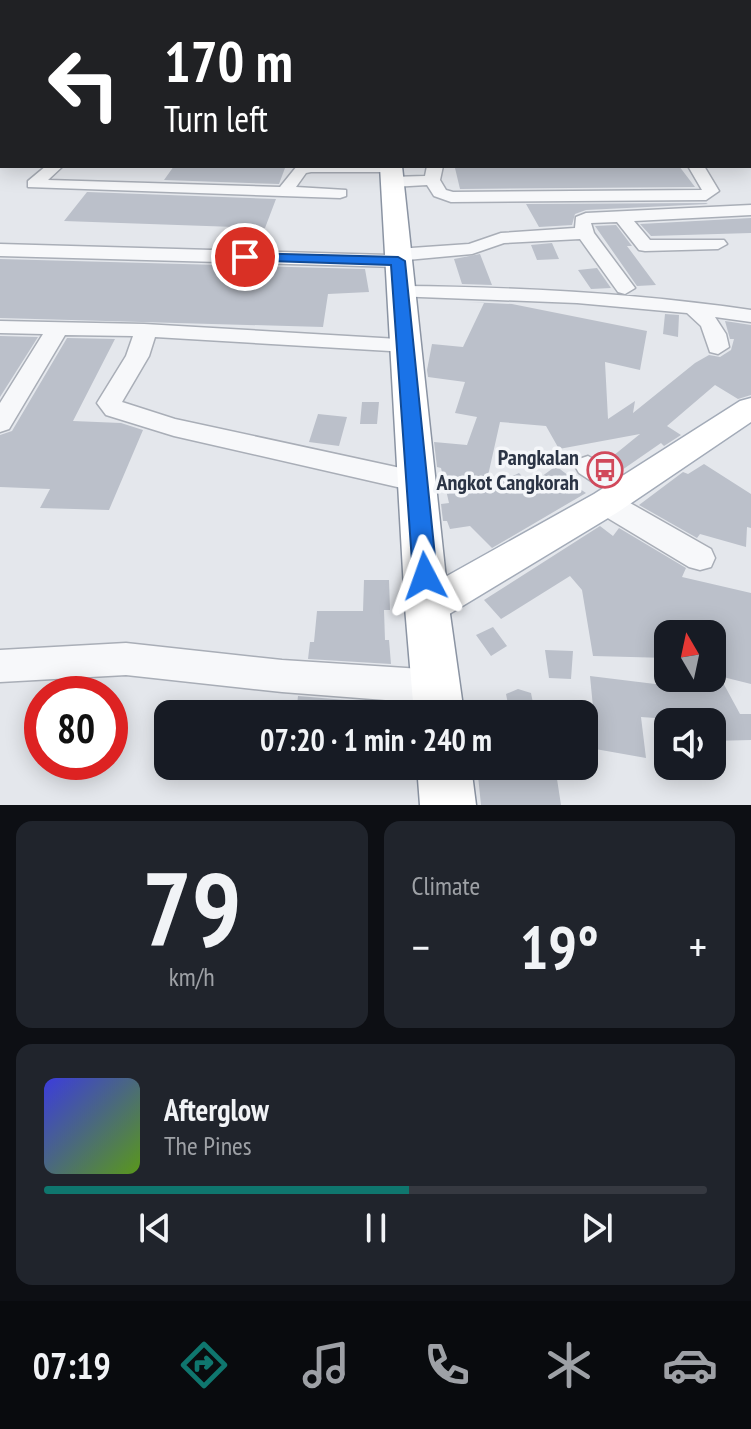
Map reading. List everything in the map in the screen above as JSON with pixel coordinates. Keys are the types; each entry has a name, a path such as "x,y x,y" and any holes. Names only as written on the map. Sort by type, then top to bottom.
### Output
{"highway":[{"path":"392,172 427,607 438,700"},
{"path":"445,780 448,805"}],"main road":[{"path":"427,607 616,497 751,408"}],"street":[{"path":"53,168 34,184 340,193"},
{"path":"285,192 300,170 307,168"},
{"path":"326,168 434,173 440,193 447,197 706,195 711,191 697,168"},
{"path":"625,288 585,233 582,221 586,218 751,210"},
{"path":"621,215 645,246 718,244"},
{"path":"0,250 398,264 472,249 501,238 585,233"},
{"path":"326,247 502,292 644,300 751,316"},
{"path":"691,307 709,320 717,334 718,347"},
{"path":"0,327 144,330 407,345"},
{"path":"0,423 58,328"},
{"path":"144,330 146,335 142,348 109,403 115,409 174,427 419,482"},
{"path":"588,466 616,497 700,558"},
{"path":"0,666 126,659 282,676 432,700"}],"building":[{"path":"173,168 285,168 279,184 164,180"},
{"path":"455,168 681,168 695,187 460,189"},
{"path":"87,192 276,199 265,228 64,221"},
{"path":"706,203 586,210 575,214 572,225 539,227 526,204"},
{"path":"751,218 751,233 651,236 640,224"},
{"path":"616,225 632,246 627,246 656,285 637,286 595,226"},
{"path":"552,243 559,259 537,260 531,245"},
{"path":"480,254 492,285 462,284 454,259"},
{"path":"0,259 365,269 369,292 328,294 323,327 0,318"},
{"path":"597,268 611,288 591,289 578,270"},
{"path":"468,302 512,304 647,331 640,370 605,362 608,419 635,401 633,413 695,363 709,355 720,357 731,350 734,339 730,339 725,321 751,325 751,395 738,399 715,385 667,426 681,435 664,446 661,443 622,470 608,460 640,434 559,449 546,426 500,422 485,489 519,473 530,485 556,466 569,476 565,479 586,493 492,548 470,526 450,529 447,521 443,521 441,504 449,503 441,468 437,467 434,442 467,445 477,417 455,413 465,382 428,377 427,370 432,344 463,347 484,303"},
{"path":"665,314 679,315 678,337 663,334"},
{"path":"0,336 38,337 0,397"},
{"path":"67,338 115,339 73,421 121,423 143,430 109,510 40,508 50,489 0,487 0,435 12,431"},
{"path":"362,402 379,402 377,424 360,424"},
{"path":"318,414 347,417 339,446 309,442"},
{"path":"704,464 751,494 751,528 747,527 746,547 700,534 697,538 639,505 683,472 688,474"},
{"path":"600,526 613,536 619,528 686,568 682,577 751,593 751,684 726,678 726,620 654,620 654,658 593,656 582,590 570,576 501,619 484,600"},
{"path":"364,580 389,580 390,610 384,610 385,640 389,640 391,664 308,659 310,642 314,642 317,611 363,611"},
{"path":"493,627 507,646 491,656 476,635"},
{"path":"545,650 573,651 571,679 549,678"},
{"path":"590,676 654,684 654,692 726,692 726,688 740,714 751,714 751,740 726,741 726,708 654,708 654,718 641,717 646,758 598,749 598,700 592,700"},
{"path":"518,689 531,693 532,700 507,700 506,694"},
{"path":"298,696 346,700 298,700"},
{"path":"478,780 557,780 561,805 481,805"}],"place":[{"name":"Pangkalan Angkot Cangkorah","path":"605,470"}],"route":[{"path":"245,257 398,261 425,576"}]}
